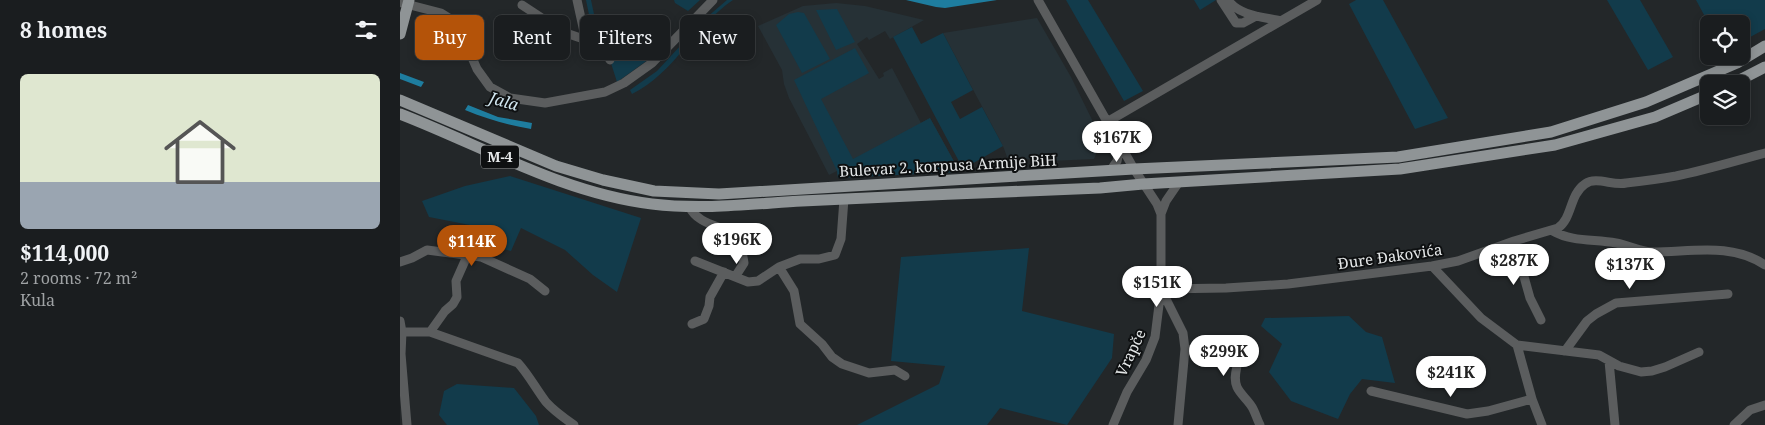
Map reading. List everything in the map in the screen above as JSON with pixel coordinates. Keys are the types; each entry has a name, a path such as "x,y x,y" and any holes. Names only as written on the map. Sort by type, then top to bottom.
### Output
{"main road":[{"path":"400,34 405,4"},
{"name":"Bulevar 2. korpusa Armije BiH","path":"400,100 556,166 603,180 654,191 719,194 1134,169 1398,157 1551,132 1646,102 1737,63 1765,46"},
{"path":"1749,75 1765,67"},
{"name":"Bulevar 2. korpusa Armije BiH","path":"400,114 508,160 601,194 651,204 718,207 1400,170 1555,146 1655,117 1700,98"}],"street":[{"path":"577,0 580,15"},
{"path":"405,4 441,13 456,24 477,69 490,87 510,98 546,103 605,92 624,83 652,63 713,0"},
{"path":"1038,0 1120,146 1157,204 1161,214"},
{"path":"1221,0 1236,23 1243,24 1256,16"},
{"path":"1228,0 1234,7 1256,16 1281,21"},
{"path":"1107,122 1317,0"},
{"path":"522,5 563,32 580,39"},
{"path":"1110,171 1117,161 1120,146"},
{"path":"1553,230 1564,224 1569,216 1570,207 1577,191 1590,181 1622,184 1676,176 1765,153"},
{"path":"1161,214 1166,201 1179,182"},
{"name":"Bulevar 2. korpusa Armije BiH","path":"695,261 748,282 758,280 780,267 800,259 819,259 834,255 840,247 844,199"},
{"path":"689,206 693,214 706,223 736,235 741,245 744,263 735,277"},
{"name":"Vrapče","path":"1113,425 1127,392 1146,360 1155,338 1161,289 1161,214"},
{"path":"1553,230 1569,239 1617,243 1649,252 1696,249 1738,253 1765,265"},
{"name":"Đure Đakovića","path":"1161,289 1226,288 1288,284 1432,266 1458,261 1514,241 1553,230"},
{"path":"1514,241 1530,298 1542,320"},
{"path":"400,262 427,250 468,254 508,268 530,279 545,291"},
{"path":"430,332 457,297 456,281 468,254"},
{"path":"1432,266 1481,318 1517,345 1599,355 1629,370 1641,372 1652,371 1698,352"},
{"path":"780,267 794,291 800,324 822,344 832,357 842,364 869,373 895,370 905,376"},
{"path":"692,324 704,319 710,306 710,297 724,272"},
{"path":"1161,289 1183,333 1185,349 1178,425"},
{"path":"1565,351 1587,321 1616,303 1728,294"},
{"path":"400,321 407,425"},
{"path":"402,332 430,332 518,364 528,374 546,402 574,425"},
{"path":"1517,345 1532,399 1542,425"},
{"path":"1185,349 1200,351 1230,347 1236,351 1239,356 1235,373 1236,387 1251,406 1260,425"},
{"path":"1609,361 1615,425"},
{"path":"1371,390 1467,414 1532,399"},
{"path":"1734,425 1750,410 1765,404"}],"shaded area":[{"path":"586,0 591,0 594,15 589,15"},
{"path":"674,0 700,0 688,11 675,3"},
{"path":"727,0 733,0 715,15 710,15"},
{"path":"1066,0 1088,0 1143,91 1124,101"},
{"path":"1194,0 1216,0 1200,10"},
{"path":"1356,0 1383,0 1448,118 1415,129 1349,4"},
{"path":"1607,0 1640,0 1673,57 1648,70"},
{"path":"1696,0 1765,0 1765,29 1750,37 1750,15 1704,15"},
{"path":"836,3 865,6 924,20 890,39 885,31 869,40 867,37 857,44 879,79 884,76 883,73 892,68 921,123 930,118 956,165 957,172 838,178 837,171 829,175 789,98 782,70 758,26 803,6"},
{"path":"837,9 855,42 836,50 816,10"},
{"path":"804,13 830,59 802,73 776,25 789,14"},
{"path":"1037,18 1071,77 1102,140 1094,159 1050,161 1007,157 943,33"},
{"path":"912,27 921,44 943,33 973,90 951,102 960,119 982,107 1003,146 963,169 893,37"},
{"path":"680,46 680,54 673,62 647,85 632,94 630,90 657,71 667,60 670,60 670,57"},
{"path":"855,48 869,73 821,99 853,159 930,118 956,165 957,172 838,178 837,171 794,80"},
{"path":"610,60 647,60 645,62 617,82"},
{"path":"510,176 641,218 617,292 593,275 565,250 521,228 511,251 485,244 485,228 429,217 422,201 465,186"},
{"path":"1029,248 1022,311 1114,334 1112,358 1067,425 1000,408 987,425 857,425 939,384 945,366 891,361 901,257"},
{"path":"1349,316 1366,332 1382,337 1395,383 1362,379 1350,394 1338,419 1291,401 1269,372 1282,344 1261,326 1265,318"},
{"path":"457,384 514,388 536,416 539,425 447,425 439,415 444,391"}],"water":[{"path":"906,0 997,0 945,8"},
{"path":"400,73 424,82 421,87 400,79"},
{"path":"468,105 498,117 532,123 531,129 514,126 465,110"}],"water label":[{"name":"Jala","path":"504,101"}]}
